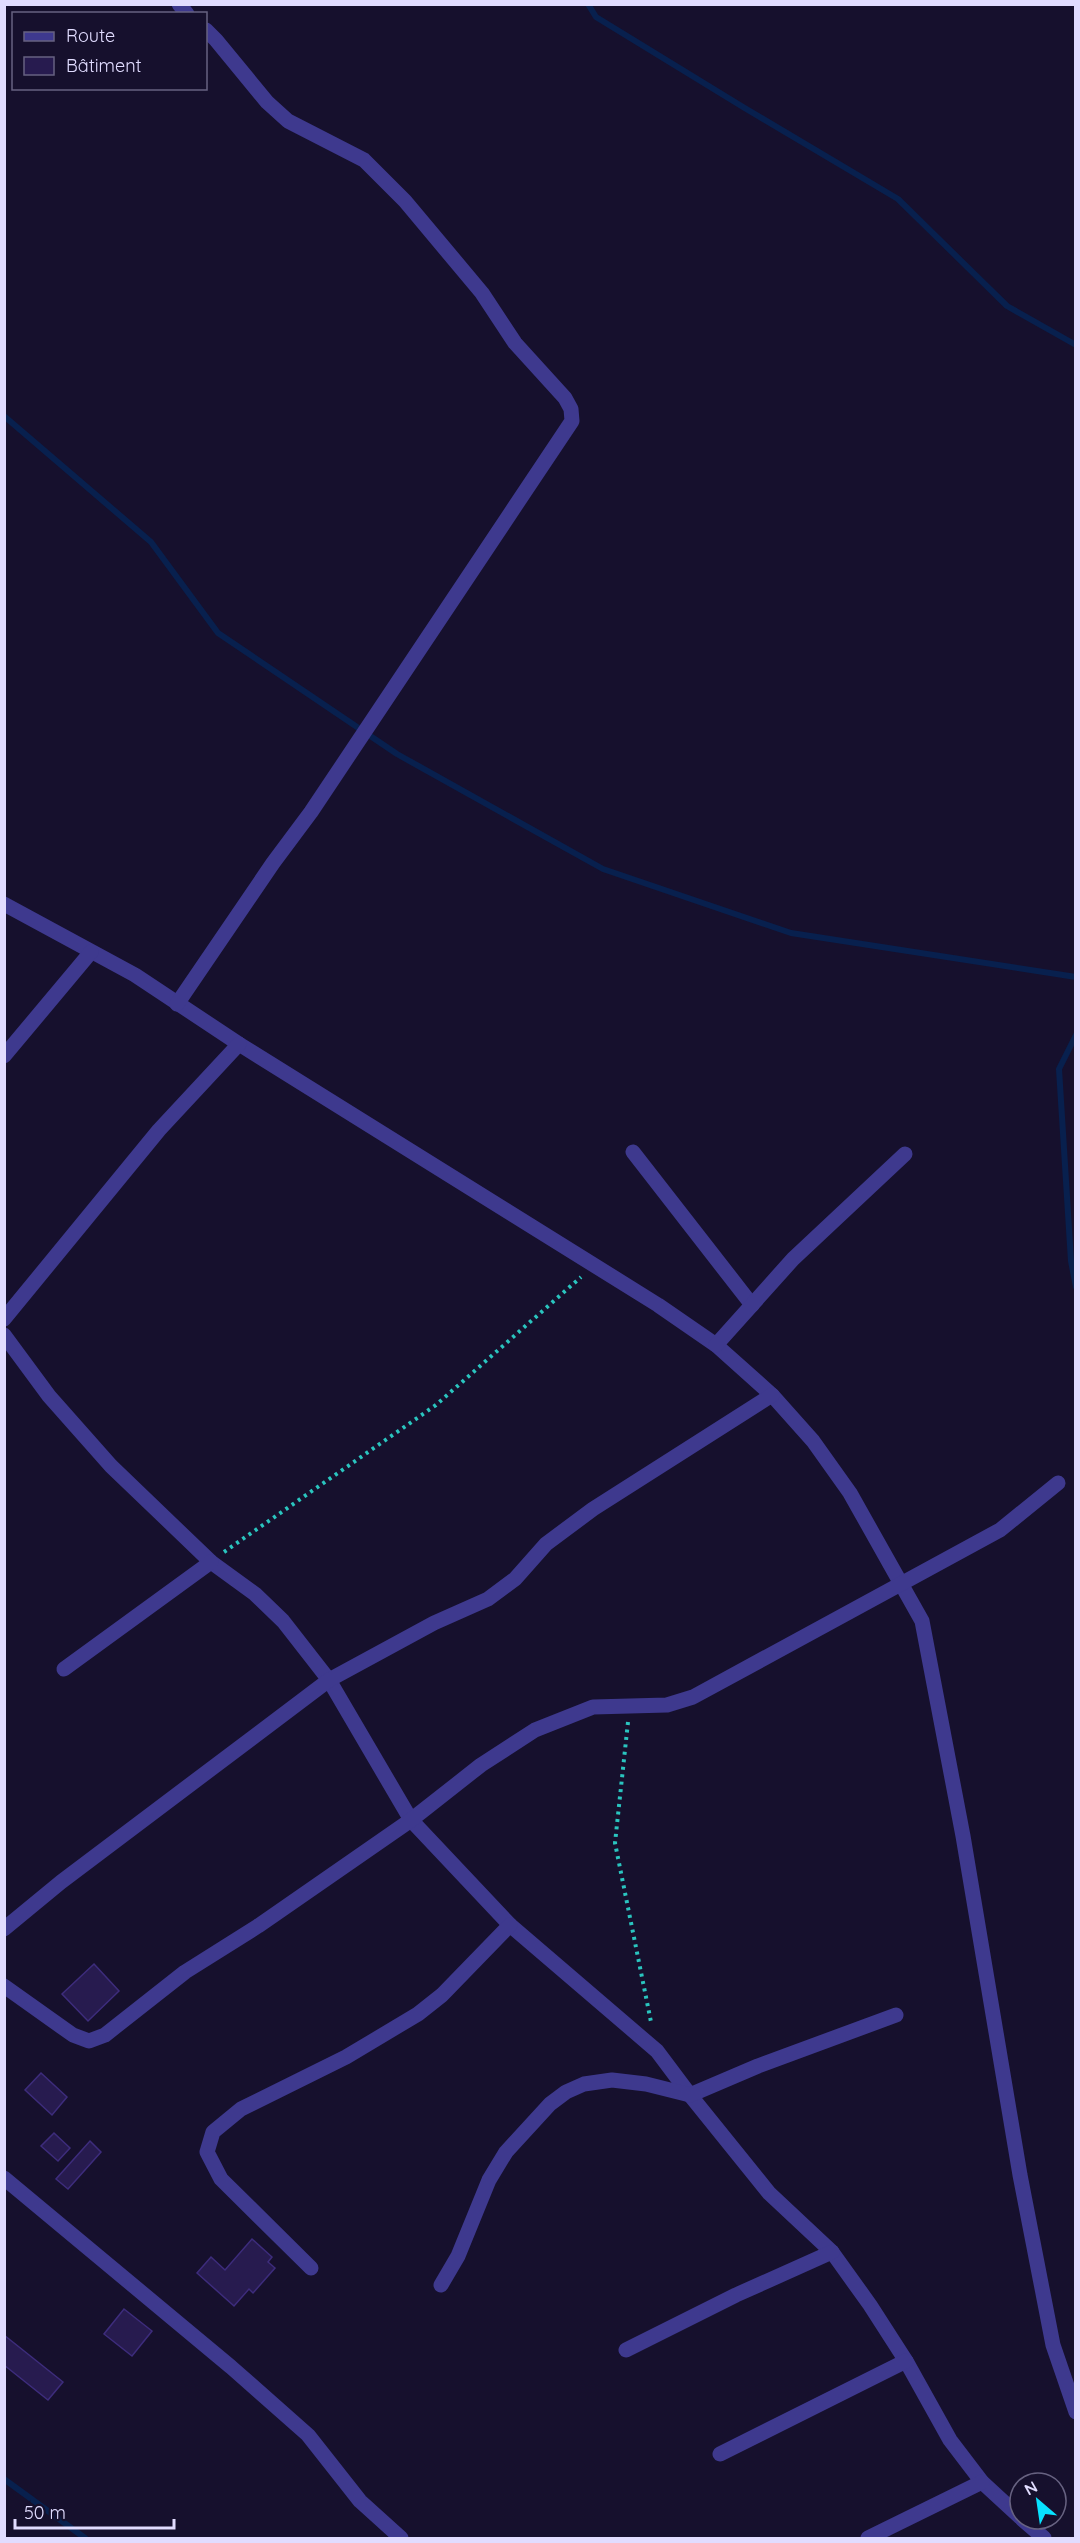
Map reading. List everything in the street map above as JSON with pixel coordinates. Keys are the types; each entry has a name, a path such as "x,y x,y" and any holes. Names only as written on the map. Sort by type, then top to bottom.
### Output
{"street":[{"path":"177,1004 273,863 311,812 572,421 571,409 565,398 515,343 486,298 405,201 364,160 288,121 267,102 207,31"},
{"path":"4,903 135,975 239,1044 596,1265 716,1346 772,1395 813,1441 850,1493 922,1621 963,1836 1020,2175 1053,2345 1076,2412"},
{"path":"4,1056 91,952"},
{"path":"4,1319 159,1130 239,1044"},
{"path":"633,1152 752,1305"},
{"path":"716,1346 793,1259 905,1154"},
{"path":"4,1335 49,1396 111,1466 211,1562 255,1594 283,1621 329,1680 411,1820 510,1925 657,2051 769,2193 832,2252 906,2361 950,2440 982,2482 1008,2506"},
{"path":"4,1929 61,1882 329,1680 434,1623 488,1599 515,1579 546,1544 593,1509 772,1395"},
{"path":"5,1986 73,2035 89,2041 105,2035 185,1972 258,1926 411,1820 481,1765 536,1731 593,1707 667,1705 693,1696 1000,1530 1058,1483"},
{"path":"64,1668 211,1562"},
{"path":"311,2268 221,2179 207,2152 213,2132 242,2109 346,2057 417,2014 442,1995 510,1925"},
{"path":"441,2285 458,2256 489,2180 506,2152 550,2104 566,2092 584,2084 612,2080 646,2084 690,2095 758,2066 896,2015"},
{"path":"4,2178 231,2367 308,2435 360,2500 401,2538"},
{"path":"626,2350 736,2295 832,2252"},
{"path":"720,2454 906,2361"},
{"path":"868,2538 982,2482"}],"path":[{"path":"211,1562 436,1405 596,1265"},
{"path":"630,1706 615,1843 657,2051"}],"building":[{"path":"94,1964 119,1991 88,2021 62,1994"},
{"path":"41,2073 67,2097 52,2115 25,2090"},
{"path":"54,2133 70,2148 58,2161 41,2146"},
{"path":"90,2141 101,2152 68,2189 56,2179"},
{"path":"252,2239 272,2257 268,2262 275,2268 253,2293 249,2289 234,2306 197,2273 211,2257 225,2270"},
{"path":"124,2309 152,2331 132,2356 104,2334"},
{"path":"4,2335 63,2382 48,2400 4,2365"}],"waterway":[{"path":"588,4 596,17 898,199 1007,306 1076,345"},
{"path":"4,416 151,542 218,633 397,754 603,869 791,933 1076,977"},
{"path":"1076,1035 1059,1069 1071,1261 1076,1287"},
{"path":"4,2479 85,2538"}]}
